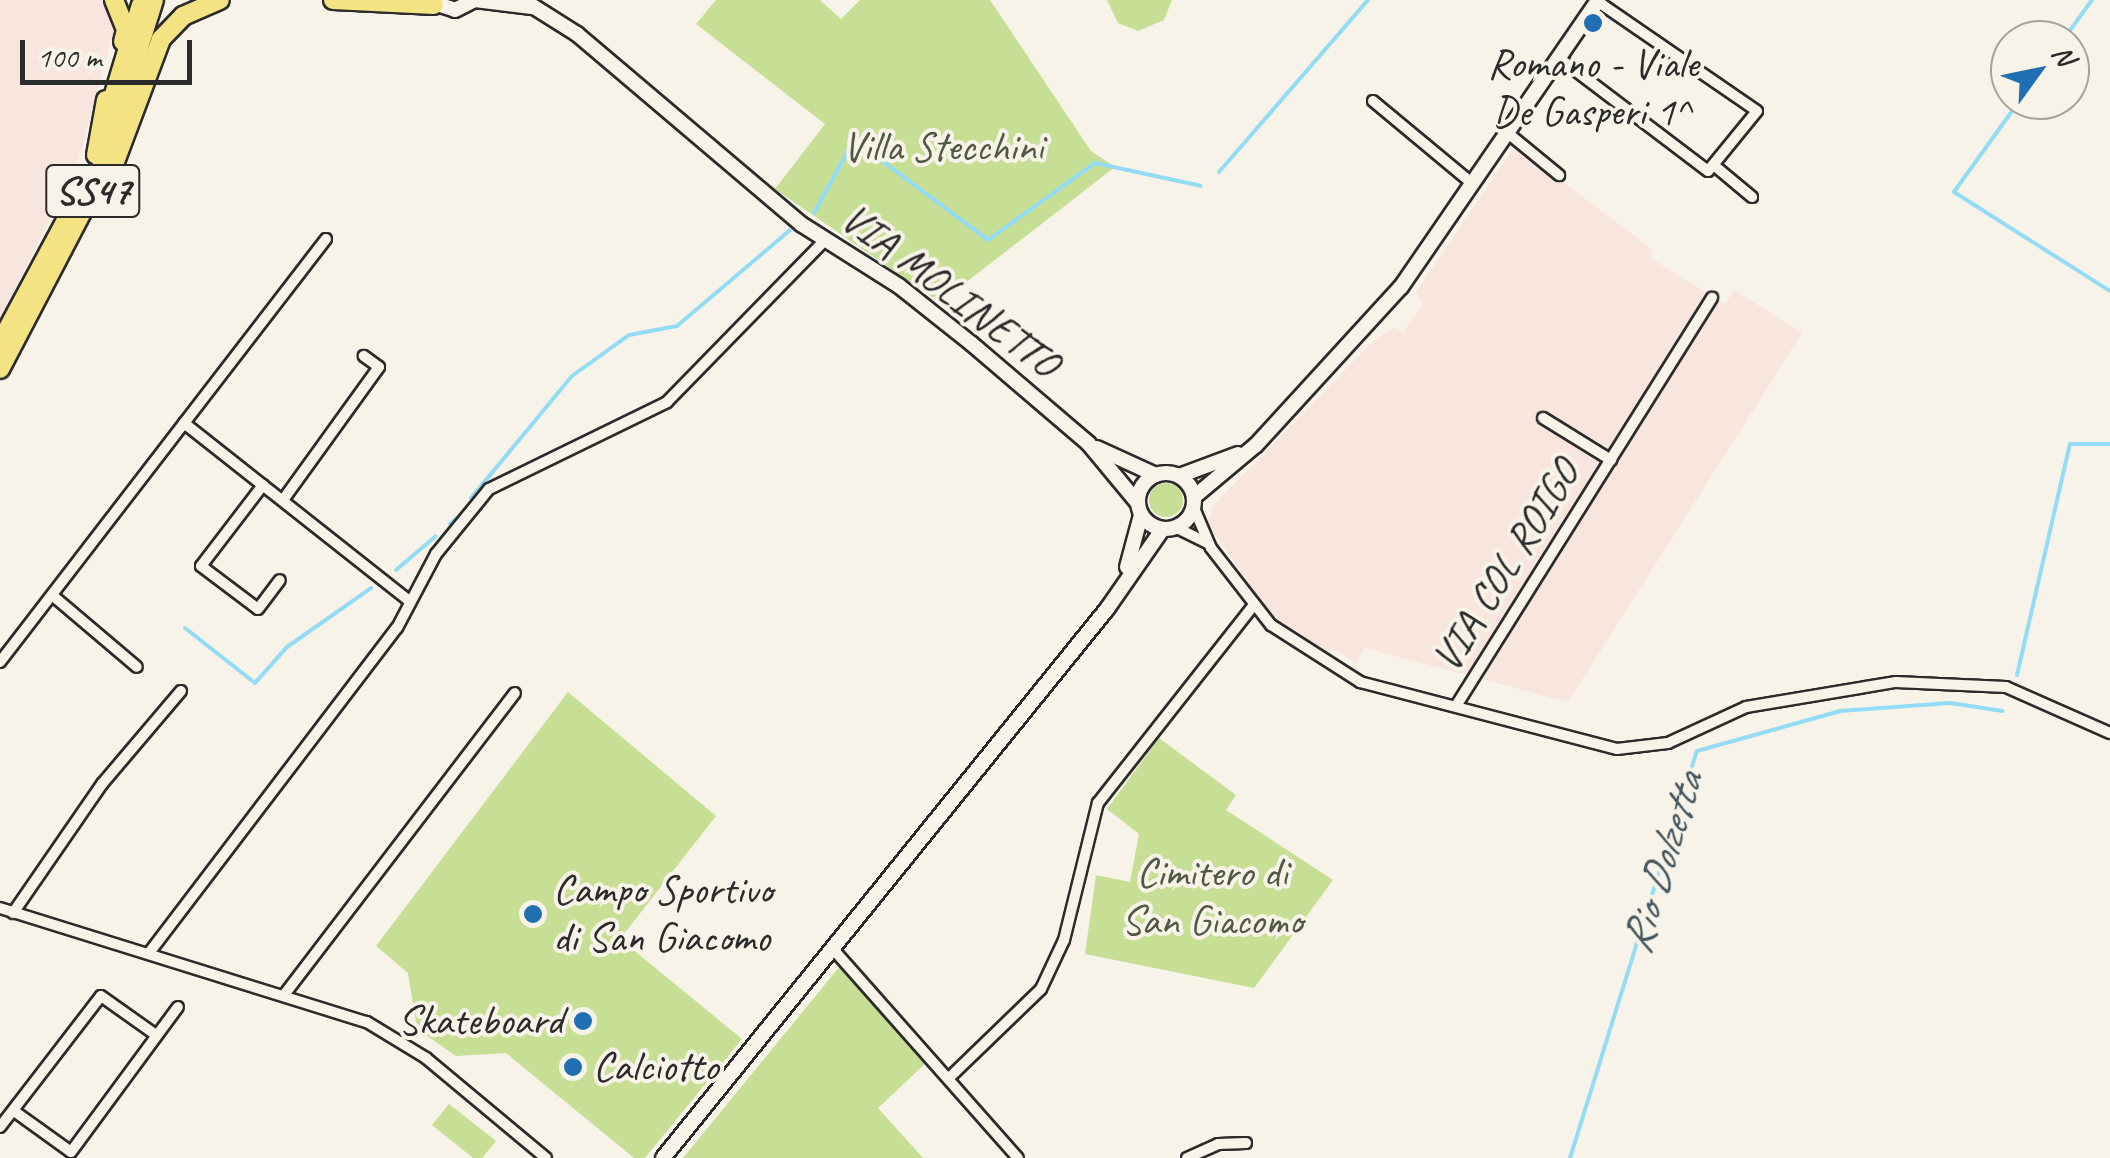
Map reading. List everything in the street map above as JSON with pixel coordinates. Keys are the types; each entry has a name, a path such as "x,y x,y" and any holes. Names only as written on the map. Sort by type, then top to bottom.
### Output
{"highway":[{"path":"96,155 126,30 114,0"},
{"name":"SS47","path":"0,343 96,155 142,0"},
{"name":"SS47","path":"0,369 74,235 118,125 154,0"},
{"path":"74,235 126,142 160,39 184,16 220,0"},
{"path":"333,0 431,2"}],"main road":[{"name":"VIA MOLINETTO","path":"431,2 455,10 475,0 530,4 826,240 899,286 1088,443 1139,508"},
{"path":"663,1158 1170,529 1376,318 1509,134 1598,0"},
{"name":"VIA MOLINETTO","path":"1088,443 1156,475"},
{"path":"1113,600 1142,486 1156,475 1179,476 1256,444"},
{"path":"1179,476 1194,502"},
{"path":"1139,508 1170,529"}],"street":[{"path":"1598,0 1757,112 1716,168"},
{"path":"1559,58 1703,169 1716,168 1752,196"},
{"path":"1374,101 1474,184"},
{"path":"1509,134 1560,175"},
{"path":"0,662 326,240"},
{"path":"149,953 398,628 408,600 436,554 489,489 667,402 826,240"},
{"name":"VIA COL ROIGO","path":"1456,706 1712,298"},
{"path":"283,500 378,367 364,356"},
{"name":"VIA COL ROIGO","path":"1543,418 1610,460"},
{"path":"184,424 408,600"},
{"path":"263,485 201,566 258,609 280,580"},
{"name":"VIA COL ROIGO","path":"1194,502 1209,544 1252,606 1271,626 1360,682 1616,749 1668,743 1760,704 1896,682 1983,682 2110,734"},
{"name":"VIA COL ROIGO","path":"1170,529 1209,544"},
{"path":"52,596 137,667"},
{"path":"951,1076 1041,989 1064,940 1098,803 1252,606"},
{"path":"13,912 102,784 182,691"},
{"path":"284,995 515,693"},
{"path":"0,908 284,995 396,1037 546,1158"},
{"path":"832,949 951,1076 1018,1158"},
{"path":"0,1127 101,996 156,1036"},
{"path":"14,1111 70,1152 178,1006"},
{"path":"1187,1158 1218,1144 1246,1144"}],"shaded area":[{"path":"0,0 107,0 114,30 78,162 0,319"},
{"path":"1515,146 1653,250 1650,258 1725,304 1734,290 1802,333 1568,702 1365,648 1355,663 1336,650 1322,653 1271,614 1207,524 1213,506 1369,345 1394,327 1403,332 1423,304 1416,292"}],"green space":[{"name":"Villa Stecchini","path":"716,0 820,0 841,19 860,0 990,0 1091,151 1115,167 951,294 932,297 775,189 825,124 696,24"},
{"path":"1107,0 1172,0 1164,20 1138,31 1118,23"},
{"path":"1166,483 1178,488 1183,500 1178,512 1166,517 1154,512 1149,500 1154,488"},
{"path":"568,692 716,816 620,939 742,1039 645,1158 634,1158 506,1053 456,1056 417,1029 408,973 376,946"},
{"name":"Cimitero di San Giacomo","path":"1159,738 1236,795 1226,810 1333,880 1254,988 1085,954 1096,875 1130,882 1139,834 1107,809"},
{"path":"840,966 928,1061 878,1108 923,1158 683,1158"},
{"path":"449,1104 496,1141 482,1158 473,1158 432,1125"}],"waterway":[{"path":"1219,172 1368,0"},
{"name":"Rio Dolzetta","path":"2078,20 2092,0"},
{"name":"Rio Dolzetta","path":"2006,120 1954,192 2110,291"},
{"path":"814,213 854,140 988,240 1095,163 1201,186"},
{"path":"471,498 572,376 629,335 677,326 790,230"},
{"name":"Rio Dolzetta","path":"2017,675 2070,444 2110,444"},
{"path":"450,524 465,511"},
{"path":"396,570 436,536"},
{"path":"185,628 255,683 287,647 371,588"},
{"name":"Rio Dolzetta","path":"1570,1158 1697,751 1840,711 1950,703 2002,711"}],"place":[{"name":"Romano - Viale De Gasperi 1^","path":"1593,23"},
{"name":"Campo Sportivo di San Giacomo","path":"533,914"},
{"name":"Skateboard","path":"583,1021"},
{"name":"Calciotto","path":"573,1067"}]}
